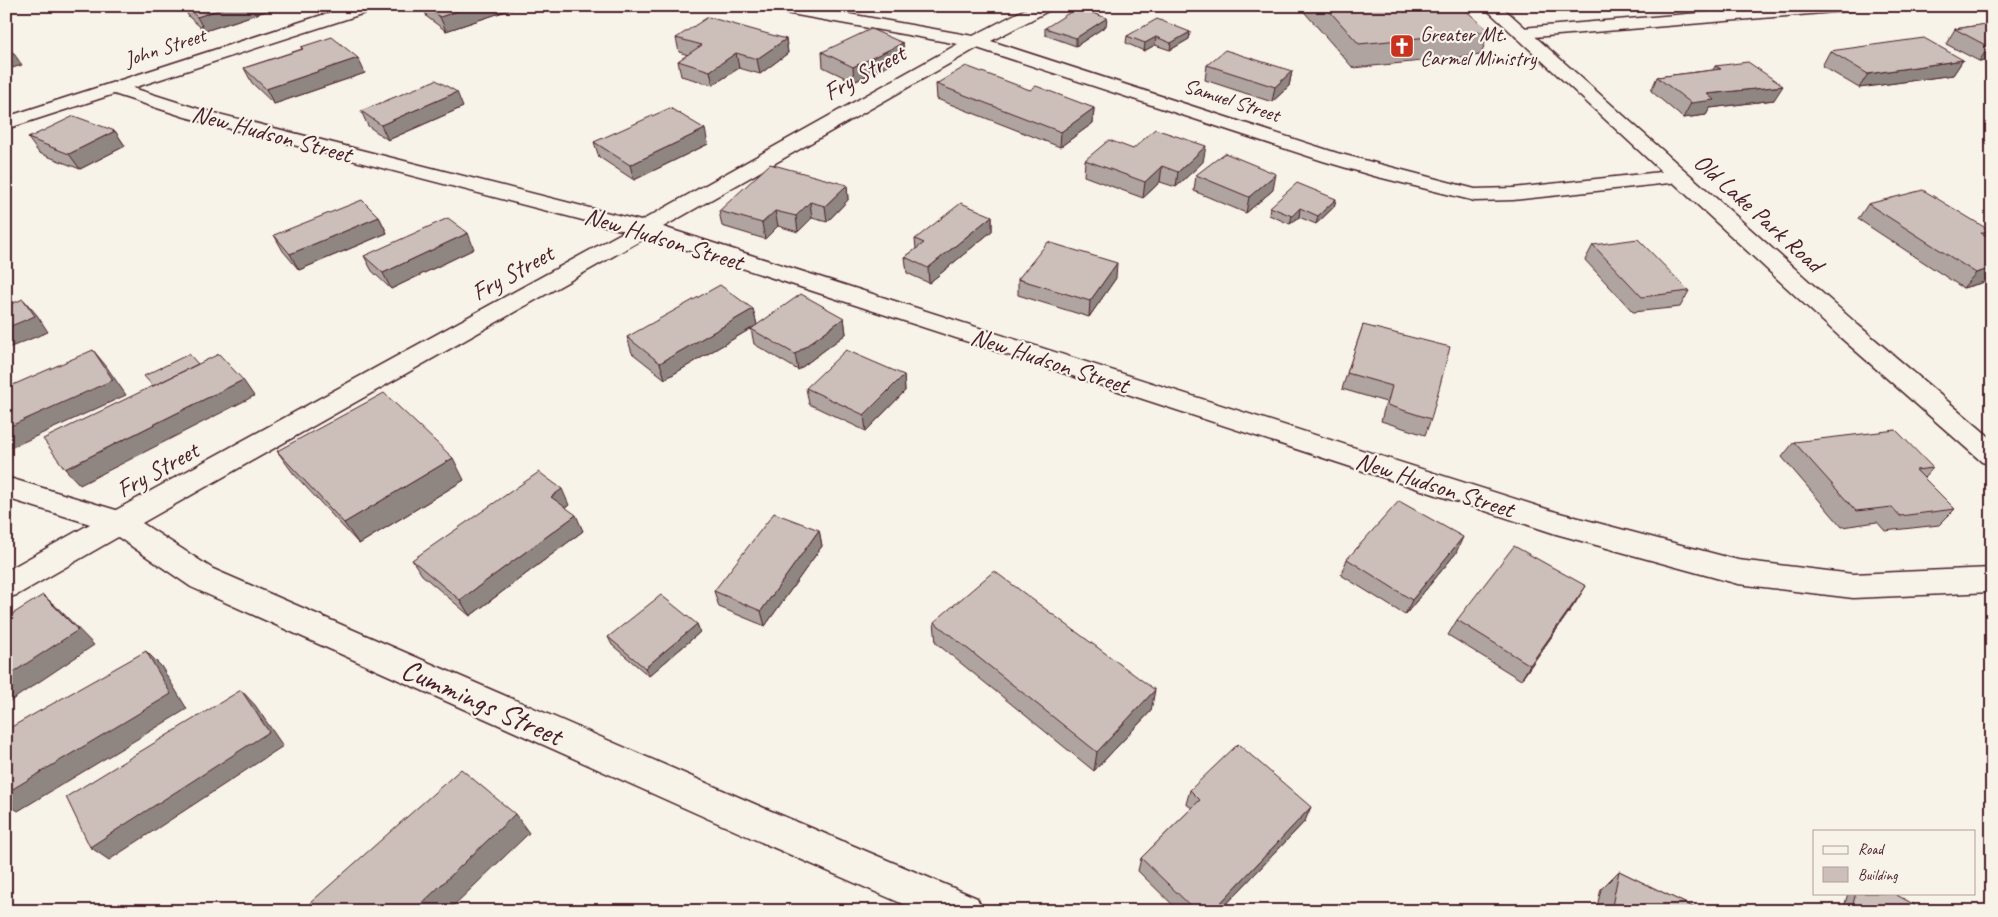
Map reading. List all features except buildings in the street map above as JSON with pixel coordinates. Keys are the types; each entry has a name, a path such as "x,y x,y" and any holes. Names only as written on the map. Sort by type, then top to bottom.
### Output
{"street":[{"name":"John Street","path":"6,123 368,6"},
{"name":"Samuel Street","path":"774,6 976,42 1330,157 1474,195 1513,194 1679,176"},
{"name":"Fry Street","path":"6,586 645,229 838,118 1044,6"},
{"name":"Old Lake Park Road","path":"1491,6 1849,331 1992,455"},
{"path":"1522,34 1846,6"},
{"name":"New Hudson Street","path":"113,88 192,113 645,229 1556,523 1738,572 1853,586 1992,580"},
{"name":"Cummings Street","path":"6,487 118,522 202,578 751,820 964,911"}],"place":[{"name":"Greater Mt. Carmel Ministry","path":"1402,46"}]}
